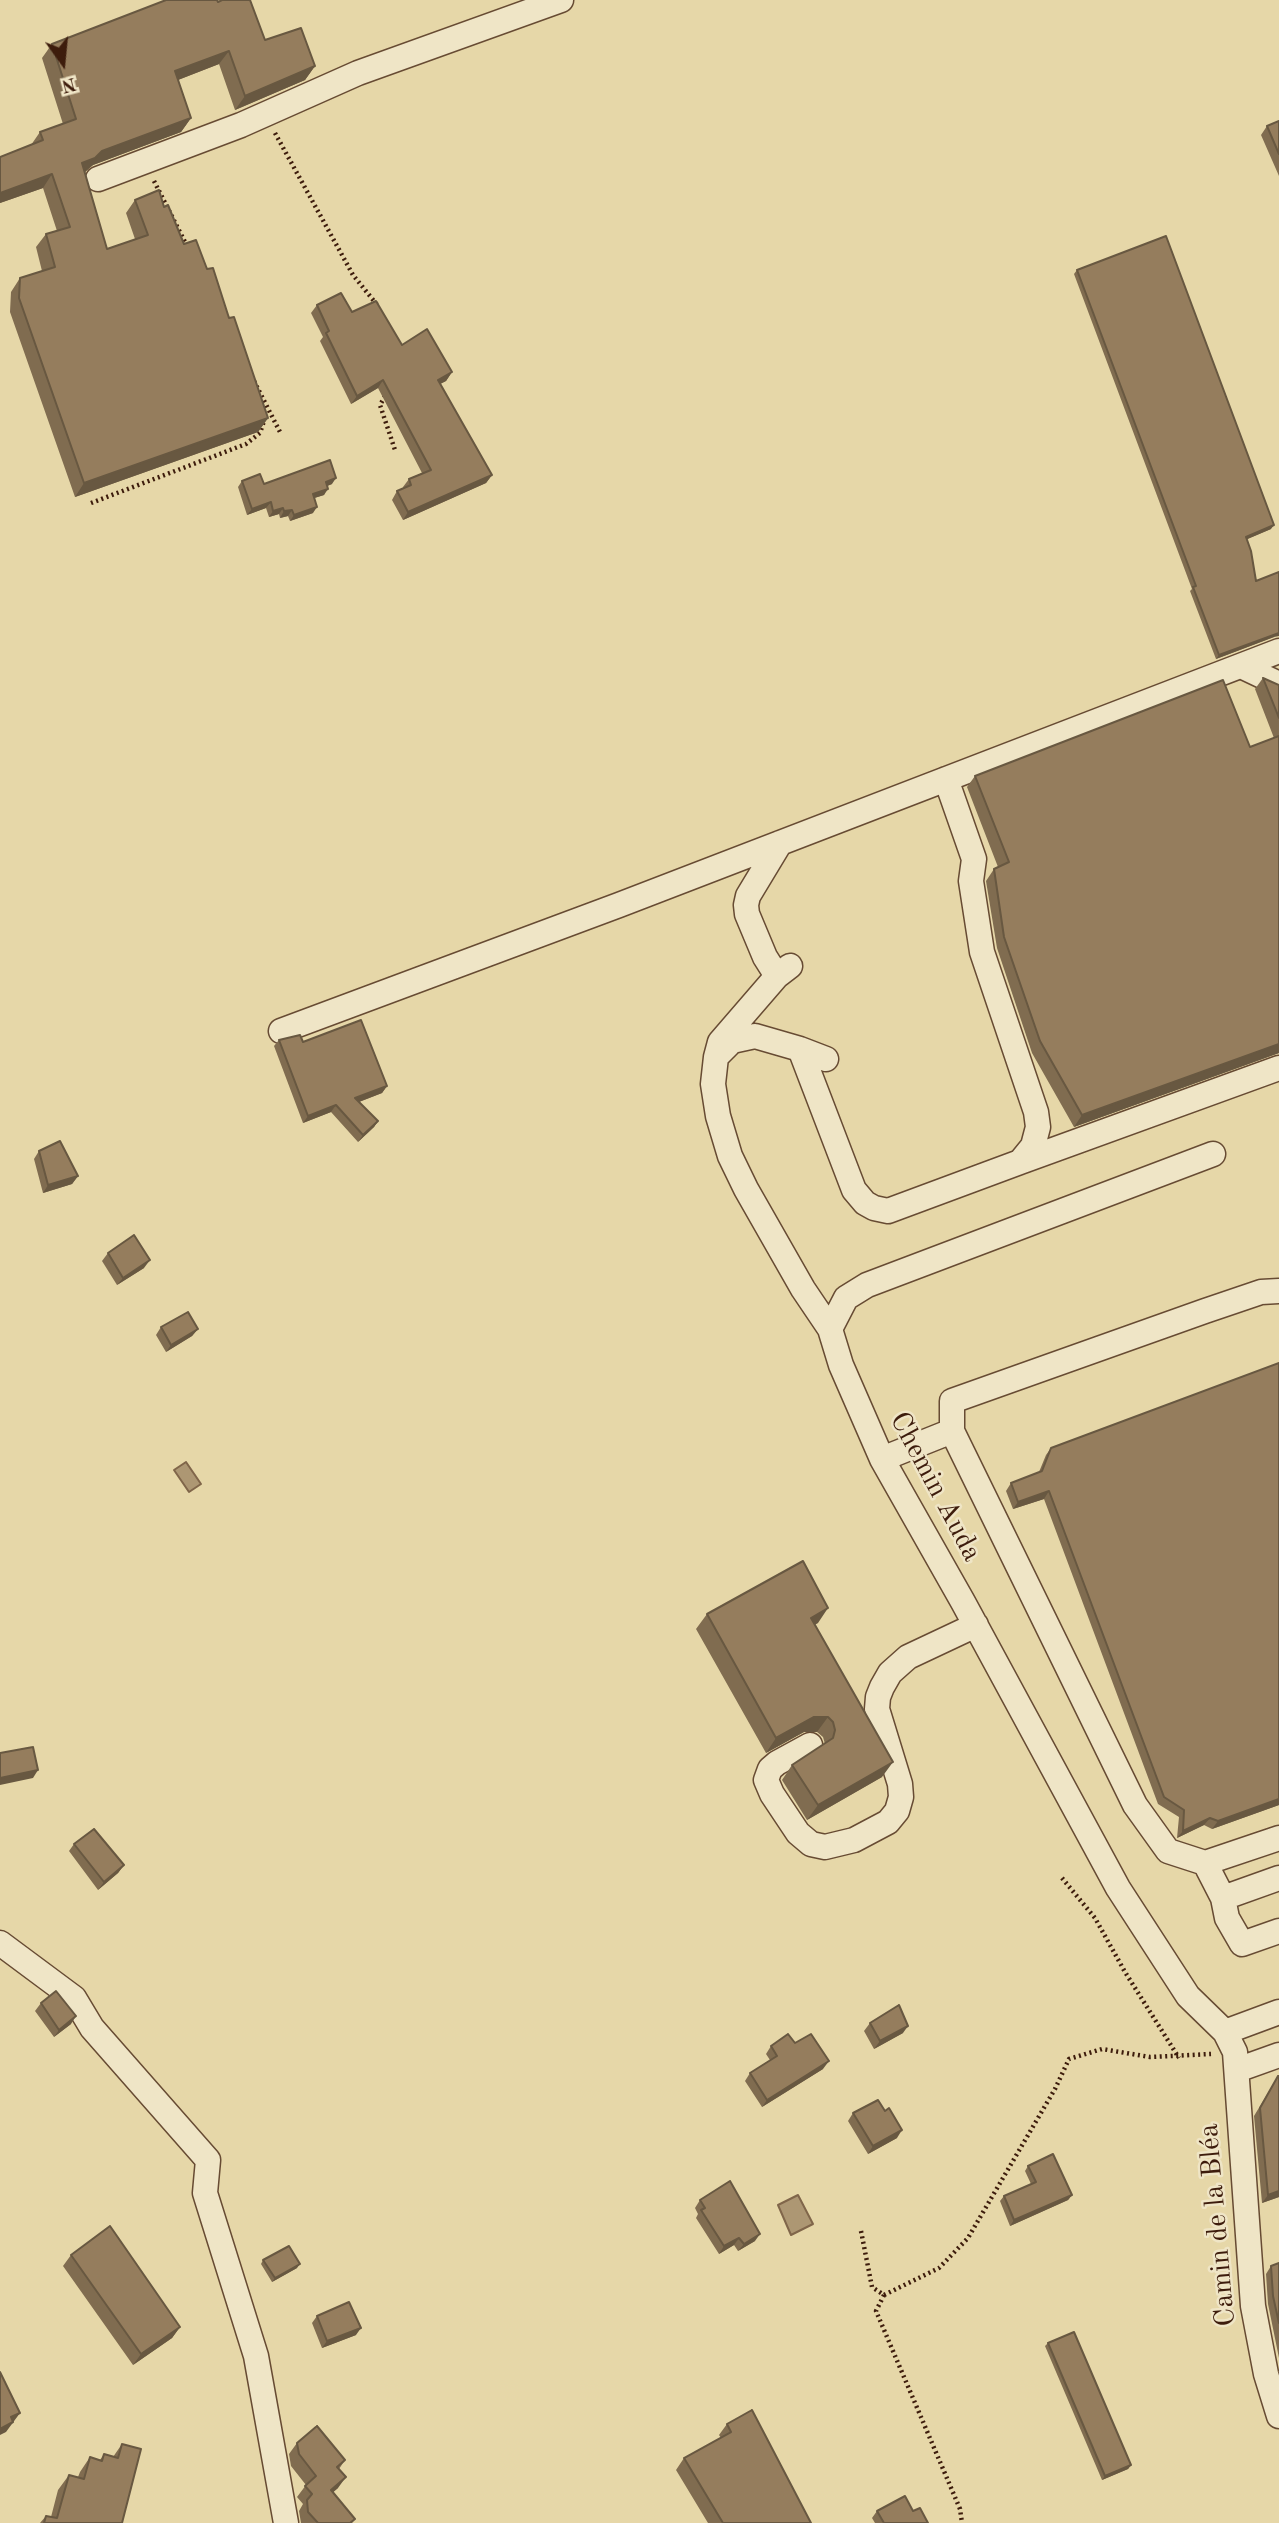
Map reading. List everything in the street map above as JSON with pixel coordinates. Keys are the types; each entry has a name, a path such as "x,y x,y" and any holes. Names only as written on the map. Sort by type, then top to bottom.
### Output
{"street":[{"path":"98,179 268,113 358,74 561,0"},
{"path":"281,1031 1279,651"},
{"path":"1241,666 1279,684"},
{"path":"946,779 974,859 971,881 986,964 1036,1112 1037,1138 1020,1162"},
{"path":"716,1056 720,1042 726,1034 784,971 765,957 747,914 746,905 748,896 780,843"},
{"path":"716,1056 732,1041 748,1037 767,1039 825,1059"},
{"path":"800,1049 854,1190 874,1209 888,1211 1279,1068"},
{"name":"Chemin Auda","path":"716,1056 713,1084 718,1116 730,1156 766,1225 830,1329 841,1365 882,1459 976,1625 1118,1888 1188,1996 1232,2051"},
{"path":"830,1329 846,1298 867,1285 1213,1154"},
{"path":"1279,1291 1261,1292 952,1401 952,1431 1135,1805 1168,1851 1205,1863 1279,1838"},
{"path":"882,1459 952,1431"},
{"path":"810,1745 777,1763 770,1769 766,1780 768,1788 798,1833 811,1844 825,1847 853,1840 888,1822 897,1811 901,1797 900,1784 877,1709 882,1687 890,1673 908,1657 976,1625"},
{"path":"1205,1863 1223,1898 1227,1918 1242,1944 1279,1931"},
{"path":"1223,1898 1279,1878"},
{"path":"0,1943 74,1997 92,2028 208,2160 205,2193 256,2356 286,2523"},
{"path":"1232,2051 1279,2012"},
{"path":"1232,2051 1279,2055"},
{"name":"Camin de la Bléa","path":"1232,2051 1253,2306 1266,2374 1279,2416"}],"path":[{"path":"268,113 276,136 353,275 383,314"},
{"path":"144,161 194,259"},
{"path":"249,370 281,434"},
{"path":"386,394 380,405 395,450"},
{"path":"91,503 246,444 260,433 267,407"},
{"path":"1062,1878 1095,1917 1125,1972 1179,2057"},
{"path":"962,2523 960,2509 876,2311 884,2295 939,2268 968,2238 1055,2089 1069,2059 1102,2049 1150,2057 1179,2057 1232,2051"},
{"path":"861,2231 872,2287 884,2295"}],"shaded area":[{"path":"186,1462 201,1484 189,1492 174,1470"},
{"path":"798,2195 813,2224 791,2235 778,2205"}],"building":[{"path":"166,0 250,0 265,40 301,28 315,66 245,96 229,51 175,71 191,118 102,151 95,158 82,163 107,249 148,235 135,200 159,190 164,207 168,205 184,244 196,240 207,269 213,268 229,318 234,317 268,418 84,483 19,298 20,278 55,267 46,234 70,227 52,174 0,193 0,157 43,140 40,132 76,119 52,44"},
{"path":"1279,121 1279,154 1267,126"},
{"path":"1166,236 1274,525 1246,537 1256,581 1279,572 1279,633 1219,655 1193,587 1196,586 1077,270"},
{"path":"341,293 352,312 376,301 402,345 427,329 452,372 438,380 492,475 408,512 397,491 411,485 409,479 431,470 383,380 357,396 326,333 329,331 317,305"},
{"path":"330,460 336,478 326,482 328,489 313,494 317,507 294,515 292,510 284,511 283,508 273,511 271,502 252,509 242,481 260,474 264,484"},
{"path":"1263,678 1279,685 1279,718"},
{"path":"1223,680 1250,747 1279,736 1279,1044 1082,1115 1040,1041 1004,937 994,869 1009,862 975,776"},
{"path":"361,1020 387,1086 355,1098 378,1121 363,1135 336,1105 308,1116 279,1040 300,1035 303,1042"},
{"path":"60,1141 78,1176 48,1185 39,1151"},
{"path":"134,1235 150,1260 123,1278 108,1253"},
{"path":"188,1312 198,1329 171,1345 161,1327"},
{"path":"1279,1363 1279,1799 1218,1821 1210,1818 1183,1831 1184,1810 1164,1797 1049,1491 1018,1502 1011,1483 1042,1471 1051,1448"},
{"path":"803,1561 828,1608 811,1618 893,1762 818,1805 792,1765 833,1738 833,1722 828,1717 814,1717 776,1738 707,1614"},
{"path":"33,1747 38,1770 0,1778 0,1753"},
{"path":"94,1829 124,1865 104,1882 74,1844"},
{"path":"56,1991 76,2016 59,2030 41,2003"},
{"path":"899,2005 908,2026 880,2041 870,2023"},
{"path":"788,2034 795,2043 811,2034 829,2061 767,2100 750,2073 777,2056 771,2046"},
{"path":"1278,2076 1279,2191 1268,2195 1260,2108"},
{"path":"878,2100 885,2111 889,2108 902,2130 873,2146 853,2113"},
{"path":"1053,2154 1072,2195 1014,2220 1004,2196 1036,2182 1028,2166"},
{"path":"730,2181 760,2234 744,2244 739,2238 724,2246 701,2210 705,2208 700,2200"},
{"path":"110,2226 180,2327 141,2354 71,2255"},
{"path":"289,2246 300,2264 275,2278 263,2260"},
{"path":"1279,2263 1279,2323 1273,2296 1271,2266"},
{"path":"349,2302 361,2328 327,2341 317,2316"},
{"path":"1074,2332 1131,2465 1105,2476 1048,2343"},
{"path":"0,2372 20,2413 11,2417 13,2422 0,2429"},
{"path":"752,2410 811,2523 723,2523 684,2458 731,2432 727,2424"},
{"path":"317,2426 345,2460 337,2467 346,2477 331,2490 355,2519 350,2523 318,2523 308,2512 307,2500 312,2494 305,2486 316,2476 299,2454 297,2443"},
{"path":"122,2444 141,2449 122,2523 44,2523 46,2516 57,2518 69,2475 84,2479 90,2457 102,2461 104,2454 118,2458"},
{"path":"905,2496 913,2511 920,2508 928,2523 884,2523 877,2511"}]}
